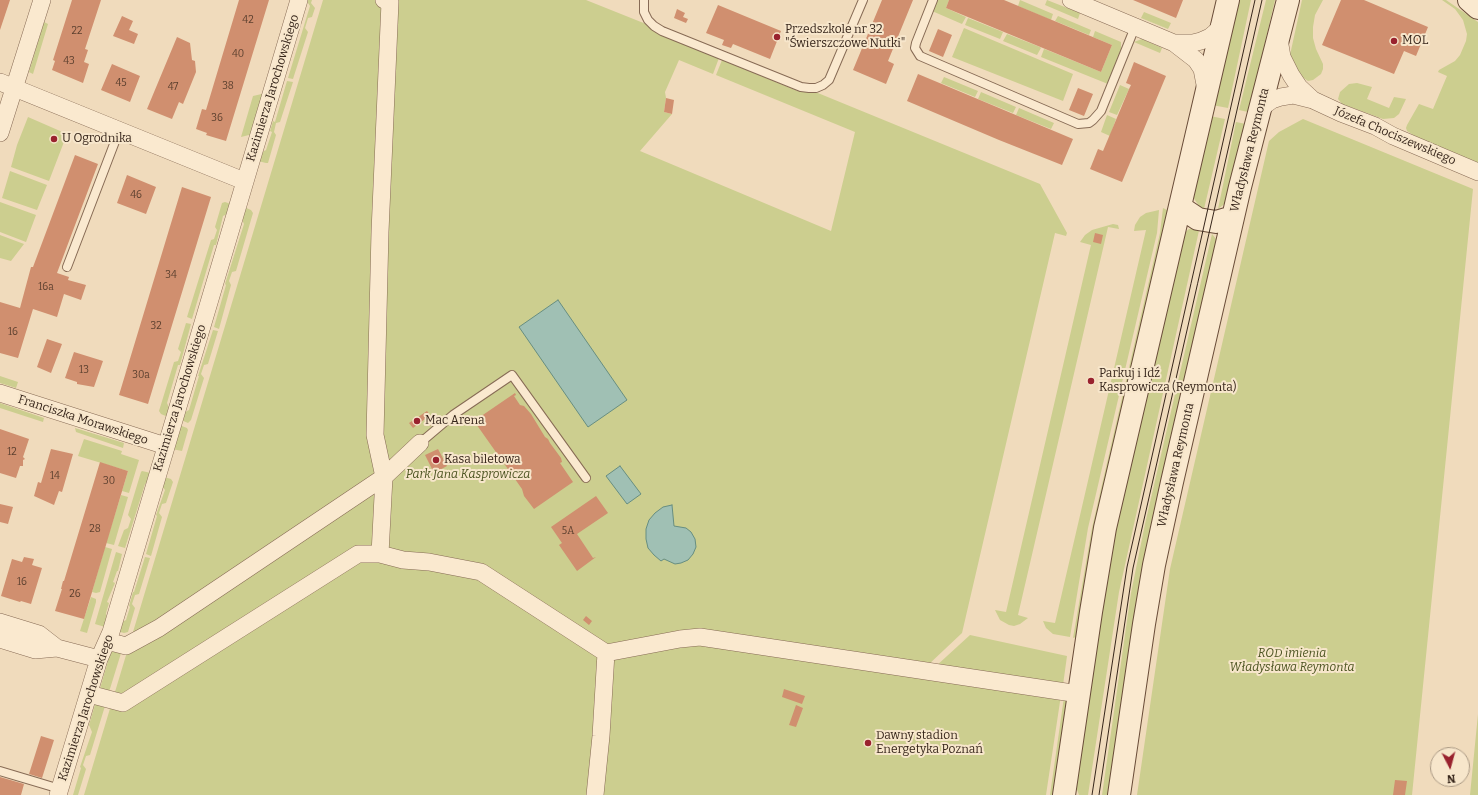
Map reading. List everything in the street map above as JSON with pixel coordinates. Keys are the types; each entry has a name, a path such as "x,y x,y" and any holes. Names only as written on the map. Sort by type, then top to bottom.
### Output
{"main road":[{"name":"Władysława Reymonta","path":"1119,795 1154,565 1233,217 1288,0"},
{"path":"1469,0 1478,8"},
{"path":"1065,794 1091,612 1105,528 1225,10"},
{"path":"1180,207 1198,219 1216,222 1233,217"}],"street":[{"path":"2,123 7,85 42,0"},
{"name":"Kazimierza Jarochowskiego","path":"59,792 99,659 107,641 300,0"},
{"path":"380,554 384,477 375,435 380,232 390,2 384,0"},
{"path":"1071,0 1174,42 1196,60 1202,69 1206,92"},
{"path":"1174,42 1201,41 1210,37 1217,30 1225,10"},
{"name":"Józefa Chociszewskiego","path":"1279,37 1282,57 1291,75 1313,100"},
{"path":"7,85 244,182"},
{"name":"Józefa Chociszewskiego","path":"1258,114 1265,105 1272,100 1281,97 1293,95 1313,100 1478,172"},
{"name":"Franciszka Morawskiego","path":"0,393 166,446"},
{"path":"107,641 126,646 159,628 384,477 420,443"},
{"path":"89,694 123,703 358,554 380,554 403,560 429,562 482,572 606,653 680,639 700,638 1079,694"},
{"path":"0,622 39,634 57,648"},
{"path":"0,639 35,650 57,648 99,659"},
{"path":"595,795 602,736 606,653"}],"lane":[{"path":"644,0 644,12 648,20 654,26 801,87 808,88 816,88 829,80 863,0"},
{"path":"933,0 916,43 917,52 920,56 1078,124 1089,123 1101,111 1135,27"},
{"path":"67,267 119,131"},
{"path":"420,443 453,415 512,375 586,478"},
{"path":"0,770 59,792"}],"green space":[{"path":"306,0 312,0 311,3 315,8 312,17 308,18 305,28 308,32 293,79 288,78 310,6"},
{"name":"Park Jana Kasprowicza","path":"323,0 586,0 646,24 657,32 719,58 713,74 679,60 665,92 666,98 664,112 672,114 640,151 831,231 855,132 716,75 722,60 798,91 813,91 1040,184 1067,233 1066,236 1055,233 962,633 927,666 1061,695 1046,795 84,795"},
{"path":"937,0 949,0 946,8 966,17 962,24 932,11"},
{"path":"1020,0 1053,14 1051,20 1018,6"},
{"path":"1047,0 1080,13 1078,19 1045,5"},
{"path":"1237,0 1251,0 1228,108 1212,105"},
{"path":"1266,0 1275,0 1248,112 1239,110"},
{"path":"1302,0 1323,0 1315,15 1313,38 1323,64 1323,69 1321,74 1313,80 1308,81 1299,75 1290,55"},
{"path":"1442,0 1446,0 1478,22 1478,166 1421,140 1407,131 1406,128 1419,104 1433,109 1447,76 1438,72 1455,61 1460,55 1466,41 1467,34 1463,20 1455,9"},
{"path":"1144,12 1171,23 1168,29 1141,18"},
{"path":"1058,16 1091,30 1089,35 1055,21"},
{"path":"968,18 1003,32 1000,39 965,25"},
{"path":"44,22 48,24 33,74 29,72"},
{"path":"964,28 1073,74 1063,101 952,57"},
{"path":"1095,31 1121,42 1122,48 1108,84 1041,57 1044,49 1101,72 1112,45 1093,37"},
{"path":"1007,34 1041,48 1037,55 1003,41"},
{"path":"1142,39 1162,48 1160,53 1134,42"},
{"path":"944,77 978,91 975,97 941,83"},
{"path":"287,81 293,82 280,122 276,123 274,132 276,135 268,163 258,161 259,154 266,150 272,132 270,131 273,121 275,122"},
{"path":"1357,83 1372,87 1367,99 1389,108 1394,97 1406,99 1399,114 1394,118 1383,119 1342,104 1338,99 1340,92 1349,84"},
{"path":"1120,85 1129,89 1117,115 1109,112"},
{"path":"981,92 1016,107 1013,113 978,99"},
{"path":"266,93 253,134 241,137 253,96"},
{"path":"1019,108 1054,123 1051,129 1016,115"},
{"path":"1107,115 1116,119 1110,136 1101,132"},
{"path":"1210,116 1225,119 1204,209 1199,206 1193,197"},
{"path":"28,117 67,134 49,181 11,167 17,145"},
{"name":"ROD imienia Władysława Reymonta","path":"1303,119 1473,189 1412,795 1137,795 1170,569 1269,141 1279,132"},
{"path":"1236,122 1246,124 1227,202 1218,209"},
{"path":"10,171 47,185 37,210 2,198"},
{"path":"0,202 36,215 26,242 0,232"},
{"path":"225,202 231,204 229,213 223,216 216,245 214,245 192,319 187,317 211,240 214,239 217,230 215,227 222,203"},
{"path":"244,207 251,210 253,213 236,271 232,272 229,281 231,285 219,329 214,327 226,285 225,284 244,224 241,217"},
{"path":"1163,208 1169,213 1076,637 1073,638 1092,528 1160,233"},
{"path":"1159,210 1157,233 1088,528 1070,637 1053,634 1046,628 1043,621 1055,623 1078,524 1146,230 1134,231 1135,225 1140,217 1146,213"},
{"path":"1113,224 1118,225 1119,229 1108,227 1018,615 1028,618 1020,624 1014,626 1009,625 1000,620 995,610 1006,612 1091,245 1080,242 1085,235 1092,230"},
{"path":"1200,226 1119,592 1088,795 1079,795 1076,787 1076,780 1116,519 1184,233 1189,229"},
{"path":"1212,234 1216,239 1217,246 1109,793 1108,795 1102,795 1131,593 1145,524"},
{"path":"0,235 24,244 11,261 0,258"},
{"path":"186,323 191,324 180,365 178,365 167,403 170,410 168,417 161,414 159,411 174,362 178,361 181,352 178,349"},
{"path":"213,330 218,331 208,364 204,365 201,374 204,378 191,420 188,423 181,420 183,413 189,410"},
{"path":"0,376 18,382 16,388 0,383"},
{"path":"0,403 44,418 43,422 0,408"},
{"path":"179,425 187,428 188,430 182,451 172,449"},
{"path":"75,428 124,443 123,448 76,432"},
{"path":"84,439 122,451 121,454 139,460 129,493 122,491 128,471 78,456"},
{"path":"142,471 151,473 149,481 145,484 125,548 118,546 124,530 128,528 131,519 128,515"},
{"path":"164,477 171,479 173,482 166,503 162,504 159,513 162,517 151,556 146,554 157,516 156,515 165,490 161,485"},
{"path":"121,495 128,497 114,545 106,543"},
{"path":"105,547 112,549 100,592 96,593 92,592"},
{"path":"116,552 122,554 118,571 113,582 115,583 107,602 109,603 106,613 107,620 105,627 95,624"},
{"path":"145,557 150,558 139,594 135,595 132,604 135,608 128,632 124,633 117,631 120,623 126,620 133,592"},
{"path":"91,597 96,599 96,602 87,633 80,631"},
{"path":"970,635 1067,656 1063,685 935,667"},
{"path":"112,647 122,650 109,692 99,692"},
{"path":"1064,697 1069,698 1055,795 1050,795"},
{"path":"96,701 105,706 90,755 86,756 83,765 86,769 78,795 73,795 81,768 80,767 92,732 89,725"},
{"path":"1478,714 1478,795 1470,795"}],"shaded area":[{"path":"558,300 627,400 588,427 519,327"},
{"path":"620,466 641,494 627,504 606,476"},
{"path":"672,505 674,526 686,528 691,532 695,539 696,547 688,560 675,564 664,559 661,561 654,555 648,548 646,539 646,529 649,520 663,507"}],"building":[{"path":"0,0 10,0 0,30"},
{"path":"72,0 101,0 85,49 88,50 84,62 89,64 83,83 52,70 55,61 53,60"},
{"path":"239,0 269,0 226,141 206,135 207,133 196,129 202,109 206,110"},
{"path":"882,0 913,0 888,61 894,64 886,84 853,70"},
{"path":"949,0 1004,0 1112,45 1101,72 946,8"},
{"path":"1133,0 1183,0 1176,18"},
{"path":"1341,0 1364,0 1428,27 1416,56 1404,51 1394,74 1322,45"},
{"path":"718,5 781,31 770,59 733,44 731,48 722,45 724,40 706,33"},
{"path":"677,9 685,13 683,17 688,19 686,23 674,18"},
{"path":"122,16 133,21 129,30 138,34 134,44 113,36"},
{"path":"938,29 952,35 943,57 929,51"},
{"path":"177,37 190,43 192,60 195,61 196,72 183,104 179,102 172,119 147,109"},
{"path":"1134,62 1166,76 1122,182 1090,169 1098,149 1103,151 1131,85 1126,83"},
{"path":"112,64 140,76 130,102 101,90"},
{"path":"918,74 1073,139 1062,165 907,101"},
{"path":"1078,88 1093,94 1084,116 1069,110"},
{"path":"666,98 674,100 672,114 664,112"},
{"path":"75,155 98,164 57,273 69,277 68,280 86,285 81,300 64,294 57,317 33,309 18,358 0,353 0,302 20,308 31,267 33,267"},
{"path":"127,175 156,187 146,214 117,203"},
{"path":"182,187 211,197 148,404 119,395"},
{"path":"1095,233 1103,235 1101,244 1093,242"},
{"path":"47,339 62,344 51,373 37,367"},
{"path":"74,352 103,361 94,387 77,384 77,382 65,378"},
{"path":"515,393 516,395 514,396 520,405 524,406 531,414 545,437 561,458 562,462 560,463 573,482 534,509 524,496 522,489 474,421"},
{"name":"Mac Arena","path":"427,411 436,423 430,426 425,419 413,428 409,423"},
{"path":"0,429 29,439 23,457 25,459 23,460 23,466 20,466 16,478 0,473"},
{"path":"51,449 73,454 62,492 59,491 54,505 34,496 38,482 41,483"},
{"name":"Kasa biletowa","path":"438,449 447,466 434,473 425,455"},
{"path":"100,462 128,471 84,619 55,611"},
{"path":"596,496 608,513 577,534 593,558 596,557 577,571 559,545 562,543 551,527"},
{"path":"0,504 13,507 8,524 0,522"},
{"path":"24,557 34,559 32,565 42,568 31,604 1,596 12,559 22,562"},
{"path":"586,616 592,621 589,625 583,620"},
{"path":"784,689 805,696 802,704 782,697"},
{"path":"796,705 803,708 796,727 789,725"},
{"path":"41,736 54,740 42,778 29,774"},
{"path":"0,777 24,784 21,795 0,795"},
{"path":"1395,780 1407,781 1405,795 1393,795"}],"tram line":[{"path":"1092,795 1127,567 1255,0"},
{"path":"1099,795 1133,568 1262,0"}],"place":[{"name":"Przedszkole nr 32 \"Świerszczowe Nutki\"","path":"777,37"},
{"name":"MOL","path":"1394,41"},
{"name":"U Ogrodnika","path":"54,139"},
{"name":"Parkuj i Idź Kasprowicza (Reymonta)","path":"1091,381"},
{"name":"Mac Arena","path":"417,421"},
{"name":"Kasa biletowa","path":"436,460"},
{"name":"Dawny stadion Energetyka Poznań","path":"868,743"}]}
